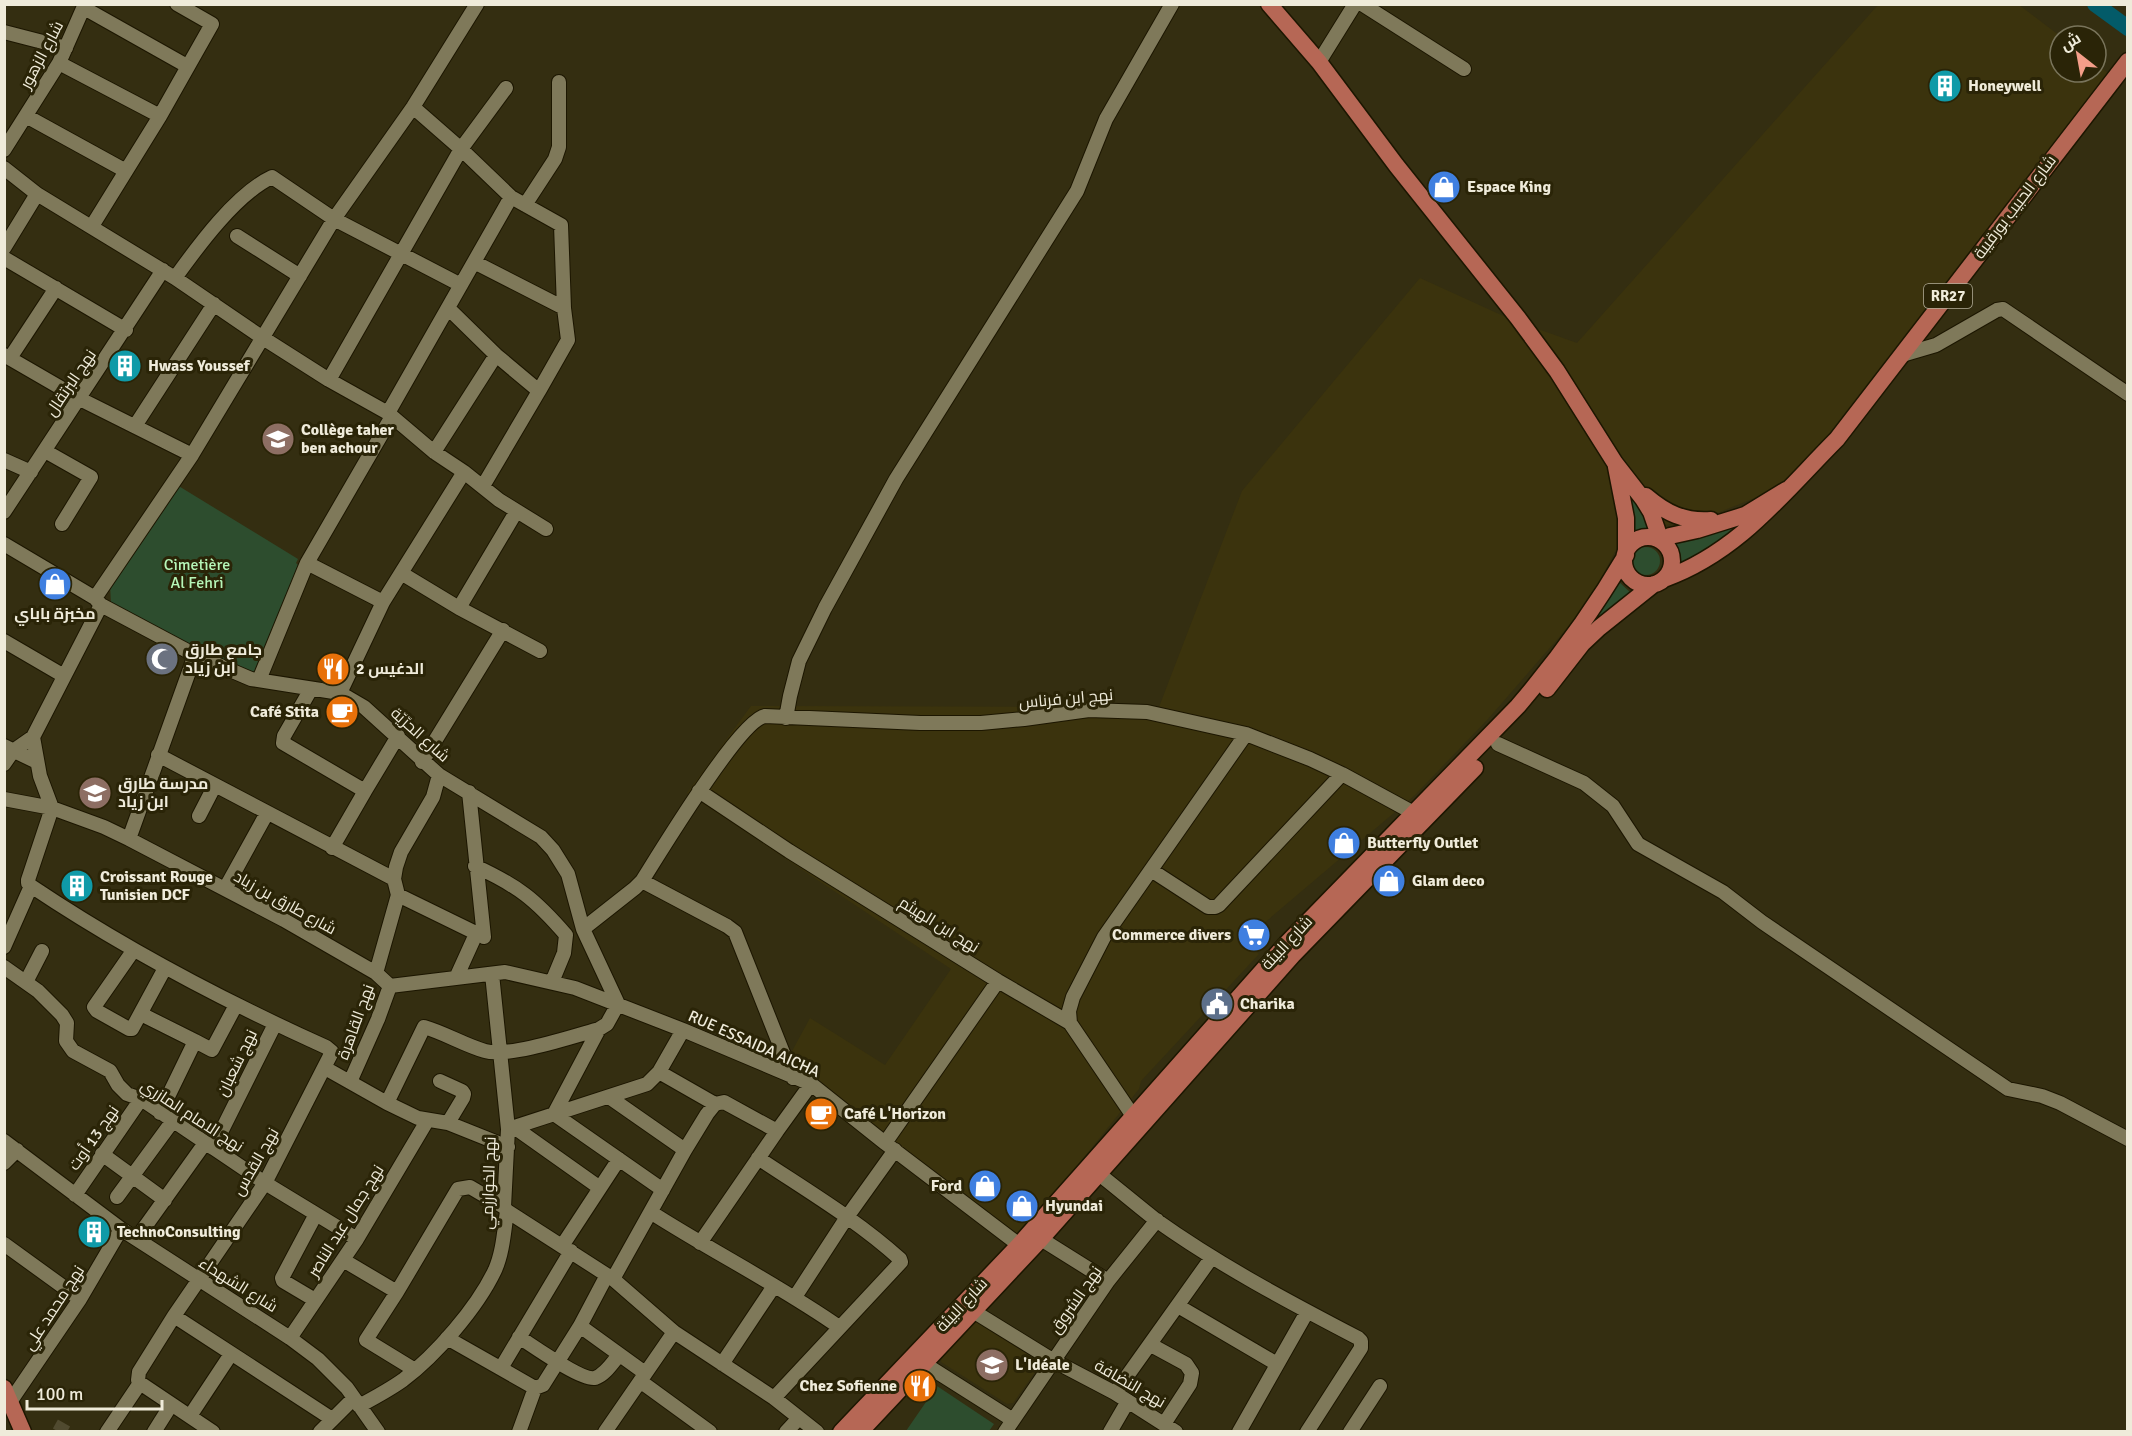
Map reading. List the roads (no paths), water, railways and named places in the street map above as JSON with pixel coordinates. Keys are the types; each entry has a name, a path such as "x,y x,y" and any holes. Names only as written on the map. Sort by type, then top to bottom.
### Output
{"main road":[{"path":"1269,4 1319,62 1396,165 1518,318 1563,381 1615,463 1635,486 1659,508 1689,520 1710,520 1758,506"},
{"name":"شارع الحبيب بورقيبة","path":"1786,490 1837,439 2127,61"},
{"path":"1615,463 1626,518 1625,563 1631,578 1646,585 1659,582 1671,569 1672,556 1661,541 1651,512 1635,486"},
{"name":"RR27","path":"1626,553 1630,546 1644,538 1651,537 1661,541 1670,536 1728,521 1745,514 1786,490"},
{"name":"RR27","path":"1659,582 1692,568 1732,542 1767,513 1786,490"},
{"name":"شارع البيئة","path":"841,1431 1024,1249 1041,1239 1537,684 1584,621 1626,553"},
{"name":"شارع البيئة","path":"869,1429 923,1363 973,1311 1133,1116 1286,944 1497,744 1582,644 1611,617 1659,582"},
{"path":"7,1395 23,1431"}],"street":[{"path":"92,226 160,116 212,24 177,4"},
{"path":"275,1024 133,951 28,883 52,808 40,776 33,737 98,602 192,455 334,219 413,107 477,4"},
{"path":"786,718 799,661 825,608 896,479 1077,191 1106,119 1172,4"},
{"path":"1319,62 1355,4"},
{"path":"1362,4 1381,10 1464,69"},
{"path":"85,6 187,66"},
{"name":"شارع الزهور","path":"4,150 59,63 85,6"},
{"path":"4,32 66,48"},
{"path":"59,63 160,116"},
{"path":"525,205 555,159 559,147 559,82"},
{"path":"329,380 461,149 506,88"},
{"path":"413,107 511,197 559,223 562,229 564,309 568,340 483,486"},
{"path":"26,116 126,171"},
{"path":"4,123 18,129"},
{"path":"4,168 37,194 169,274 263,338 389,416 483,486 498,500 546,530"},
{"name":"نهج البرتقال","path":"4,512 126,330 169,274 241,200 272,177 334,219"},
{"path":"4,248 37,194"},
{"path":"258,680 307,563 511,197"},
{"path":"334,219 461,285"},
{"path":"237,236 300,276"},
{"path":"4,258 126,330"},
{"path":"474,262 564,309"},
{"path":"56,288 8,357 80,399 192,455"},
{"path":"135,426 214,304"},
{"path":"448,308 496,355 539,391"},
{"path":"1902,355 1936,345 1997,310 2003,309 2127,394"},
{"path":"435,452 496,355"},
{"path":"45,452 91,477 62,524"},
{"path":"4,460 31,472"},
{"path":"340,693 383,602 464,472"},
{"path":"459,608 516,512"},
{"name":"شارع الحرّيّة","path":"4,544 98,602 195,655 258,680 340,693 364,707 398,736 422,762 440,775 540,837 553,850 568,874 583,929 618,1004"},
{"path":"307,563 383,602"},
{"path":"401,573 459,608 540,651"},
{"path":"422,762 502,630"},
{"path":"4,641 64,675"},
{"path":"129,839 195,655"},
{"path":"311,689 284,736 283,743 365,791"},
{"name":"نهج ابن فرناس","path":"699,791 743,733 760,717 981,723 1089,710 1114,710 1164,715 1246,734 1342,774 1419,816"},
{"path":"1070,1023 1069,1011 1073,997 1098,947 1246,734"},
{"path":"332,848 398,736"},
{"path":"4,764 9,748 33,737"},
{"path":"1497,744 1584,783 1613,806 1638,844 1723,891 1762,922 2008,1089 2060,1102 2127,1139"},
{"path":"9,748 37,762"},
{"path":"158,755 394,879"},
{"path":"1151,870 1208,907 1215,907 1224,901 1342,774"},
{"name":"نهج القاهرة","path":"350,1082 390,986 376,973 398,895 394,879 396,867 401,852 433,797 440,775"},
{"path":"199,816 215,785"},
{"path":"583,929 642,881 699,791"},
{"name":"نهج ابن الهيثم","path":"699,791 789,851 1070,1023 1133,1116"},
{"path":"456,978 480,936 469,792"},
{"name":"شارع طارق بن زياد","path":"4,799 52,808 104,826 225,889 376,973"},
{"path":"225,889 267,813"},
{"path":"475,866 506,880 525,892 542,907 566,935 564,953 552,982"},
{"path":"642,881 735,932 793,1078"},
{"path":"4,947 31,886"},
{"path":"398,895 480,936"},
{"path":"4,967 26,982 42,951"},
{"path":"133,951 94,1008 129,1029 141,1014 165,968"},
{"name":"RUE ESSAIDA AICHA","path":"390,986 505,972 552,982 618,1004 683,1030 811,1084 1024,1249"},
{"name":"نهج الخوارزمي","path":"320,1431 332,1419 357,1402 387,1391 415,1370 447,1338 474,1305 495,1269 502,1250 511,1128 492,974"},
{"path":"795,1297 998,981"},
{"name":"نهج الامام المازري","path":"26,982 67,1023 66,1041 73,1051 110,1071 118,1085 127,1094 141,1100 265,1183 357,1239"},
{"path":"387,1103 424,1027 486,1052 501,1053 555,1042 599,1029 607,1024 618,1004"},
{"path":"141,1014 212,1050 236,1005"},
{"name":"نهج القدس","path":"107,1431 140,1383 139,1372 174,1316 265,1183 332,1054 331,1049 275,1024"},
{"name":"نهج شعبان","path":"137,1238 209,1146 275,1024"},
{"path":"554,1114 599,1029"},
{"path":"511,1128 647,1084 659,1072 683,1030"},
{"path":"160,1113 195,1041"},
{"path":"325,1068 387,1103 427,1121 448,1123 508,1147"},
{"path":"659,1072 715,1104 724,1102 777,1131"},
{"path":"440,1081 462,1090 464,1094 448,1123"},
{"path":"700,1243 811,1084"},
{"path":"609,1097 685,1150"},
{"name":"نهج 13 أوت","path":"75,1195 141,1100"},
{"path":"519,1431 535,1388 543,1385 651,1213 685,1150 715,1104"},
{"path":"554,1114 663,1190"},
{"name":"نهج جمال عبد الناصر","path":"290,1338 357,1239 427,1121"},
{"path":"117,1197 172,1122"},
{"path":"511,1128 600,1188"},
{"name":"شارع الشهداء","path":"4,1141 121,1229 290,1338 326,1367 347,1388 378,1431"},
{"path":"4,1163 17,1150"},
{"path":"102,1154 165,1200"},
{"path":"758,1158 847,1217 886,1246 901,1262 774,1398"},
{"path":"501,1368 600,1188 619,1160"},
{"path":"1099,1174 1157,1220 1212,1257 1307,1312 1358,1338 1362,1344 1353,1362 1307,1431"},
{"path":"415,1370 366,1340 458,1189 470,1187 610,1277 674,1332 774,1398 817,1431"},
{"path":"651,1213 795,1297 838,1327"},
{"path":"315,1300 283,1281 282,1278 316,1214"},
{"name":"نهج الشروق","path":"1009,1426 1108,1281 1157,1220"},
{"name":"نهج محمد علي","path":"7,1395 80,1299 121,1229"},
{"path":"1041,1239 1108,1281"},
{"path":"4,1244 80,1299"},
{"path":"1116,1393 1212,1257"},
{"path":"343,1260 397,1292"},
{"path":"722,1364 774,1286"},
{"path":"1178,1305 1277,1364"},
{"name":"نهج النضافة","path":"973,1311 1054,1361 1116,1393 1176,1431"},
{"path":"1239,1431 1307,1312"},
{"path":"174,1316 332,1419"},
{"path":"580,1326 619,1355 703,1429"},
{"path":"604,1431 674,1332"},
{"path":"519,1337 569,1370 588,1378 602,1374 619,1355"},
{"path":"447,1338 535,1388"},
{"path":"1151,1345 1186,1364 1192,1373 1190,1384 1164,1424"},
{"path":"190,1416 231,1354"},
{"path":"923,1363 1009,1426"},
{"path":"140,1383 211,1431"},
{"path":"1350,1431 1380,1386"},
{"path":"1110,1431 1128,1401"},
{"path":"154,1431 171,1405"},
{"path":"786,1431 799,1418"}],"waterway":[{"path":"2095,4 2128,28"}],"tunnel":[{"path":"59,1432 64,1423"}],"place":[{"name":"Honeywell","path":"1945,86"},
{"name":"Espace King","path":"1444,187"},
{"name":"Hwass Youssef","path":"125,366"},
{"name":"Collège taher ben achour","path":"278,439"},
{"name":"مخبزة باباي","path":"55,584"},
{"name":"جامع طارق ابن زياد","path":"162,659"},
{"name":"الدغيس 2","path":"333,669"},
{"name":"Café Stita","path":"342,712"},
{"name":"مدرسة طارق ابن زياد","path":"95,793"},
{"name":"Butterfly Outlet","path":"1344,843"},
{"name":"Glam deco","path":"1389,881"},
{"name":"Croissant Rouge Tunisien DCF","path":"77,886"},
{"name":"Commerce divers","path":"1254,935"},
{"name":"Charika","path":"1217,1004"},
{"name":"Café L'Horizon","path":"821,1114"},
{"name":"Ford","path":"985,1186"},
{"name":"Hyundai","path":"1022,1206"},
{"name":"TechnoConsulting","path":"94,1232"},
{"name":"L'Idéale","path":"992,1365"},
{"name":"Chez Sofienne","path":"920,1386"}],"park label":[{"name":"Cimetière Al Fehri","path":"197,574"}]}
